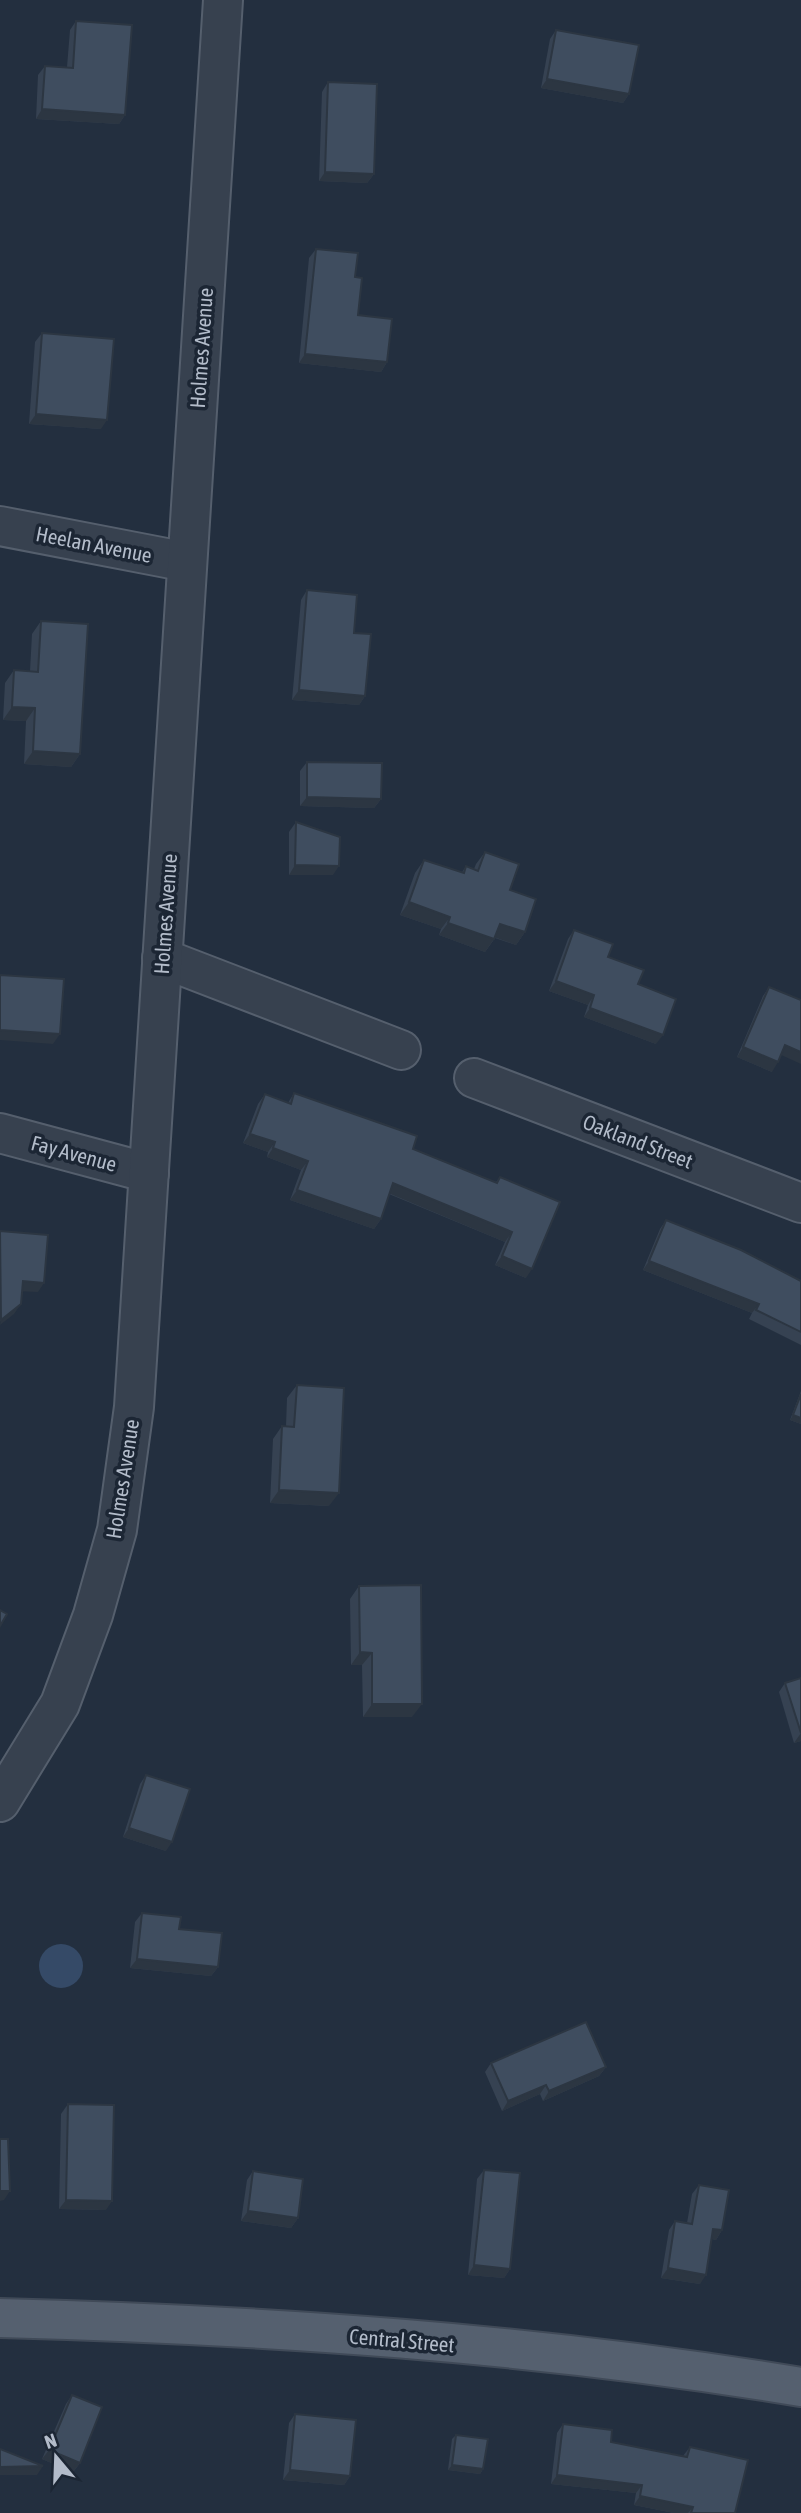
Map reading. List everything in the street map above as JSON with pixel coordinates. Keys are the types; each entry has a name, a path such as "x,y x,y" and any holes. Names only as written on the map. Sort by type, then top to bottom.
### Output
{"main road":[{"name":"Central Street","path":"0,2318 164,2322 417,2341 685,2368 801,2387"}],"street":[{"name":"Holmes Avenue","path":"0,1802 60,1704 93,1615 117,1530 134,1406 223,0"},
{"name":"Heelan Avenue","path":"0,526 187,562"},
{"path":"162,958 401,1050"},
{"name":"Oakland Street","path":"474,1078 801,1203"},
{"name":"Fay Avenue","path":"0,1133 149,1174"}],"water":[{"path":"61,1944 76,1951 83,1966 76,1981 61,1988 46,1981 39,1966 46,1951"}],"building":[{"path":"76,21 132,25 125,115 42,109 45,66 73,68"},
{"path":"556,30 639,45 629,94 547,79"},
{"path":"328,82 377,84 374,174 325,172"},
{"path":"316,249 358,253 355,277 362,278 358,315 392,319 387,362 305,354"},
{"path":"42,333 114,339 107,420 36,414"},
{"path":"307,590 357,595 354,633 371,634 365,696 299,690"},
{"path":"41,621 88,624 80,754 33,751 35,708 12,707 14,670 38,672"},
{"path":"307,762 382,763 381,799 307,797"},
{"path":"296,822 340,837 339,866 295,865"},
{"path":"485,852 519,864 510,890 536,899 525,932 500,924 494,939 448,923 450,917 409,902 424,860 464,873 466,866 478,871"},
{"path":"574,930 613,944 608,957 644,970 638,984 676,999 663,1035 590,1008 594,995 556,981"},
{"path":"0,975 64,979 60,1034 0,1030"},
{"path":"769,987 801,1000 801,1052 785,1045 778,1062 743,1047"},
{"path":"294,1093 417,1136 413,1149 497,1183 500,1177 560,1202 532,1269 502,1256 512,1232 393,1183 381,1219 297,1190 308,1161 273,1148 275,1142 250,1134 265,1094 291,1104"},
{"path":"666,1220 741,1250 801,1281 801,1332 756,1310 759,1304 649,1261"},
{"path":"0,1231 48,1235 44,1283 23,1281 21,1304 1,1320"},
{"path":"297,1385 344,1388 339,1493 279,1490 282,1426 294,1427"},
{"path":"801,1394 801,1418 793,1415"},
{"path":"421,1585 422,1704 372,1704 372,1653 360,1652 359,1586"},
{"path":"0,1610 7,1614 0,1626"},
{"path":"801,1678 801,1733 785,1683"},
{"path":"146,1775 190,1789 172,1842 129,1828"},
{"path":"142,1913 181,1917 179,1929 222,1933 218,1967 137,1959"},
{"path":"586,2022 606,2067 549,2091 546,2085 508,2101 491,2063"},
{"path":"68,2104 114,2105 112,2201 66,2200"},
{"path":"0,2139 8,2139 10,2191 0,2191"},
{"path":"484,2170 520,2173 510,2269 474,2265"},
{"path":"253,2171 303,2179 298,2218 248,2211"},
{"path":"699,2185 729,2190 722,2230 713,2229 706,2275 668,2268 675,2221 692,2224"},
{"path":"72,2395 102,2407 80,2463 49,2450"},
{"path":"295,2414 356,2420 350,2476 290,2470"},
{"path":"563,2424 612,2430 611,2442 687,2457 690,2447 748,2460 735,2513 691,2513 693,2507 640,2496 642,2485 557,2475"},
{"path":"456,2435 488,2439 483,2469 452,2465"},
{"path":"0,2449 43,2466 0,2467"}]}
